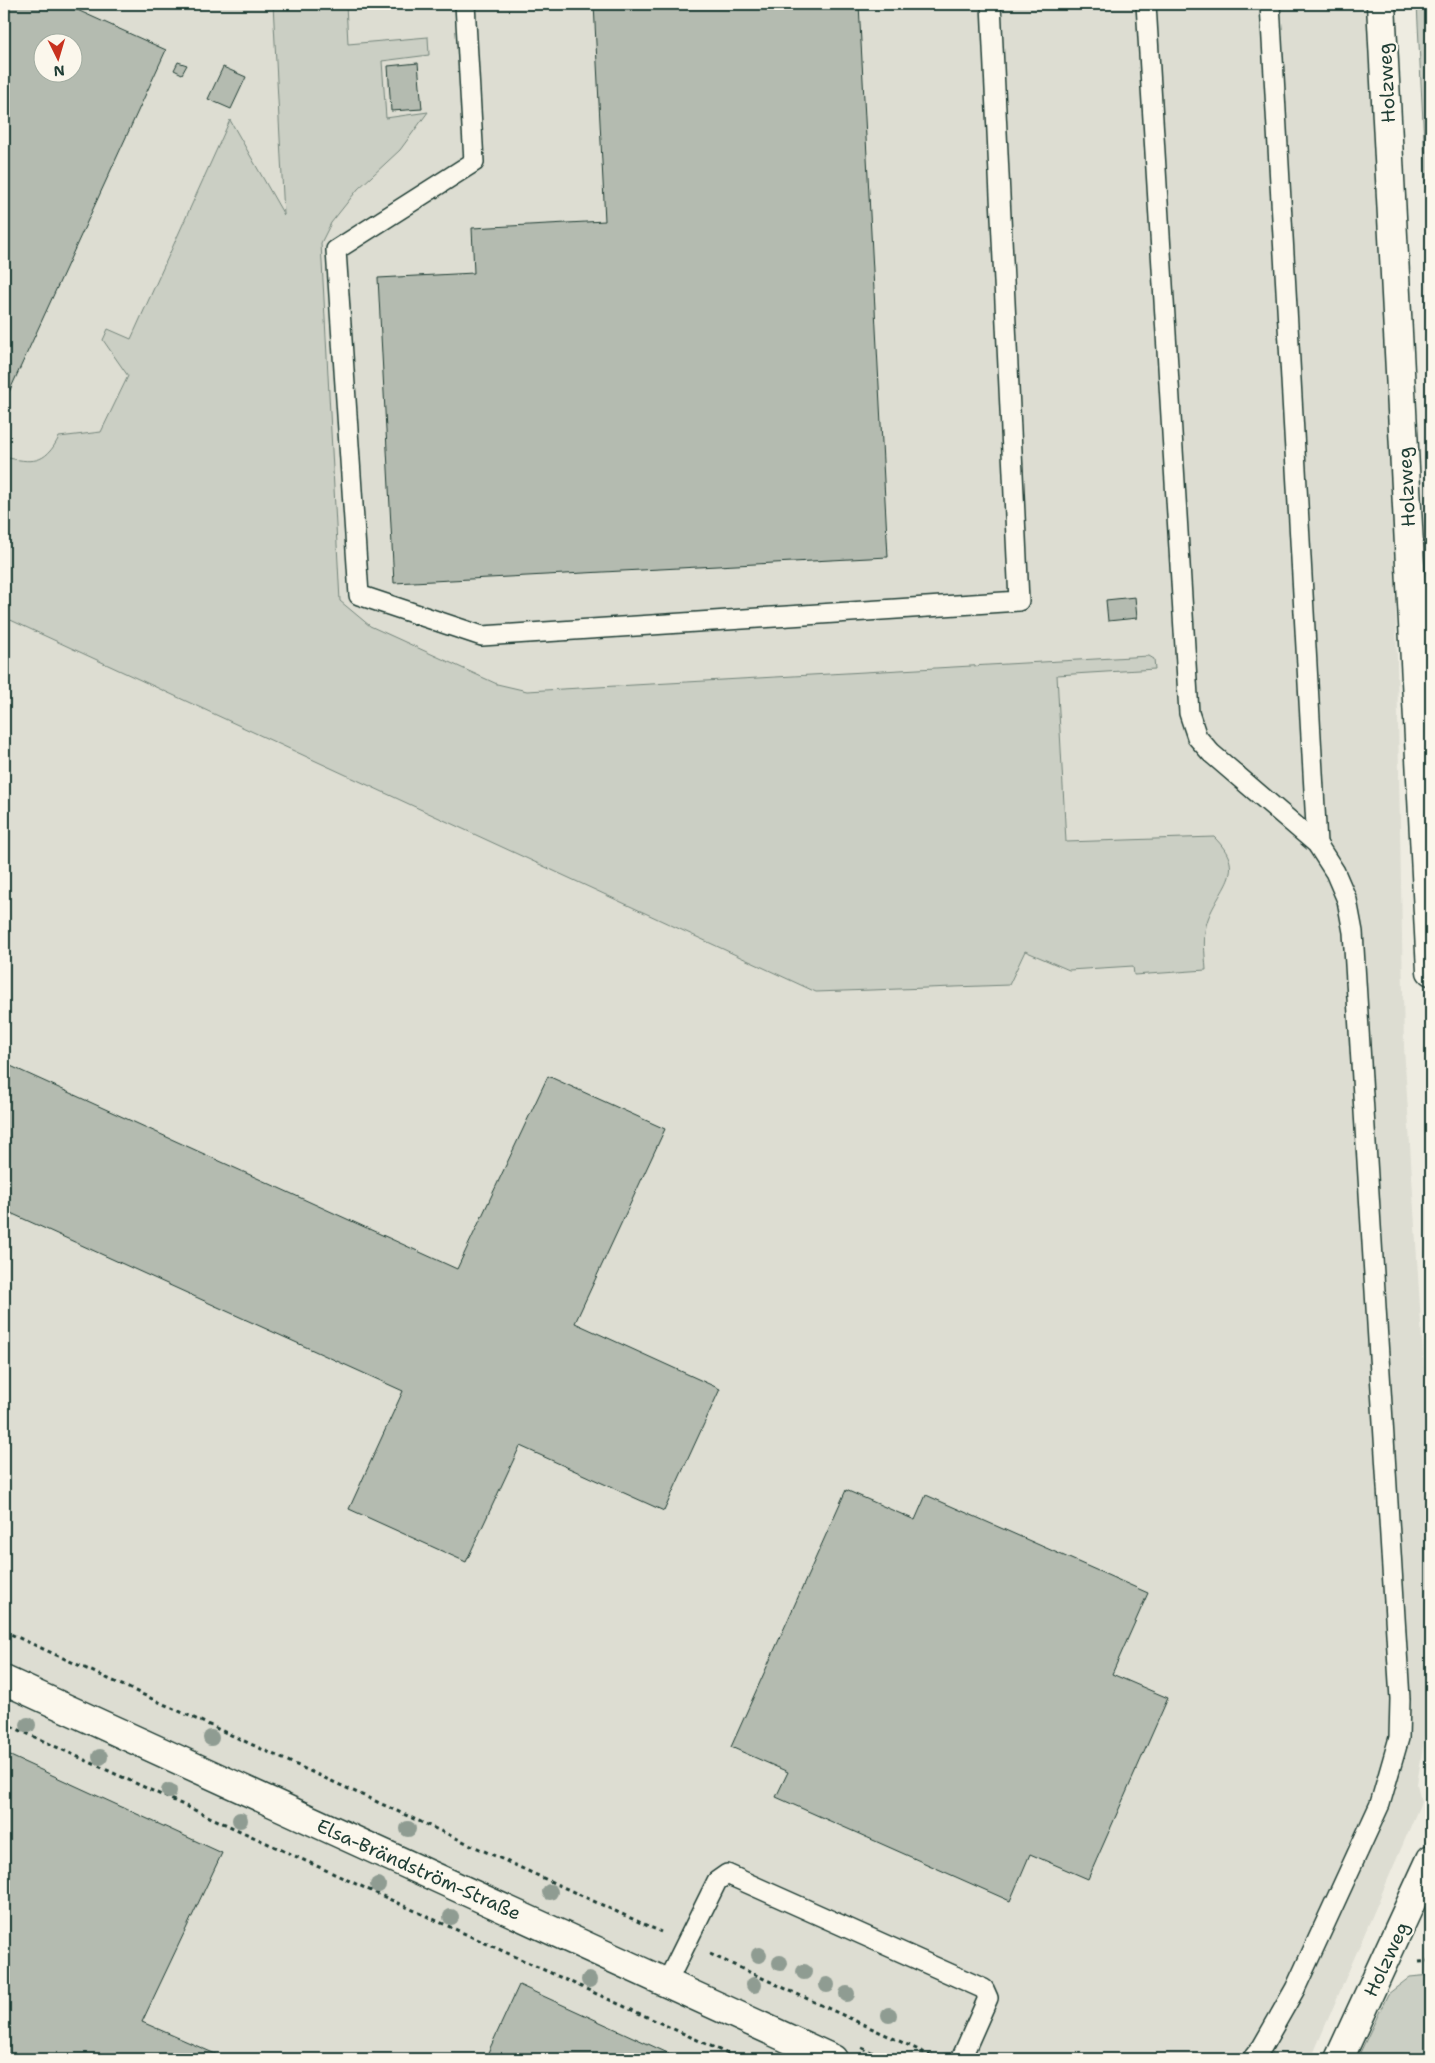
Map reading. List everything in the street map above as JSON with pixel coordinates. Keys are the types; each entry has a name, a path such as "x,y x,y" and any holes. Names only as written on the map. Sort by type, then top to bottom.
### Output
{"street":[{"name":"Holzweg","path":"1381,4 1431,971"},
{"name":"Elsa-Brändström-Straße","path":"4,1680 833,2059"},
{"name":"Holzweg","path":"1339,2059 1431,1858"}],"lane":[{"path":"465,4 474,162 336,250 358,595 482,636 1019,601 991,4"},
{"path":"1146,4 1189,713 1197,737 1211,753 1317,844 1335,872 1347,900 1353,932 1400,1699 1398,1738 1380,1804 1295,1989 1262,2048 1252,2059"},
{"path":"1270,4 1317,844"},
{"path":"667,1982 717,1881 727,1874 984,1989 988,1998 961,2059"}],"path":[{"path":"4,1631 939,2059"},
{"path":"4,1723 739,2059"}],"shaded area":[{"path":"4,4 1385,4 1404,1047 1431,1487 1431,1696 1417,1784 1421,1802 1311,2059 4,2059"},
{"path":"273,4 346,4 348,44 428,37 429,55 382,61 386,118 428,112 400,150 358,189 331,223 321,243 340,601 370,626 497,684 527,691 1149,656 1154,659 1155,669 1057,675 1066,842 1214,837 1224,849 1229,859 1230,869 1229,878 1213,907 1206,925 1204,944 1206,970 1134,975 1133,966 1069,970 1025,951 1009,985 816,992 4,617 4,457 30,461 37,460 48,453 59,437 101,432 128,376 103,340 108,329 131,339 230,120 284,215"},
{"path":"1417,4 1431,4 1431,281"},
{"path":"1431,1975 1431,2059 1357,2059 1388,1994 1410,1977"}],"building":[{"path":"4,4 64,4 166,50 4,403"},
{"path":"594,4 859,4 888,557 394,583 378,278 474,273 472,228 605,221"},
{"path":"178,62 187,65 182,74 174,70"},
{"path":"418,63 422,109 391,111 388,66"},
{"path":"223,67 246,77 231,109 208,99"},
{"path":"1135,597 1137,618 1108,621 1106,600"},
{"path":"4,1063 457,1269 548,1076 665,1129 575,1323 720,1389 664,1511 520,1446 466,1562 349,1509 403,1391 4,1210"},
{"path":"846,1490 915,1520 926,1495 1148,1593 1112,1674 1168,1698 1088,1879 1030,1854 1010,1901 776,1797 788,1772 731,1747"},
{"path":"4,1753 222,1853 142,2022 227,2059 4,2059"},
{"path":"519,1985 681,2059 485,2059"}]}
